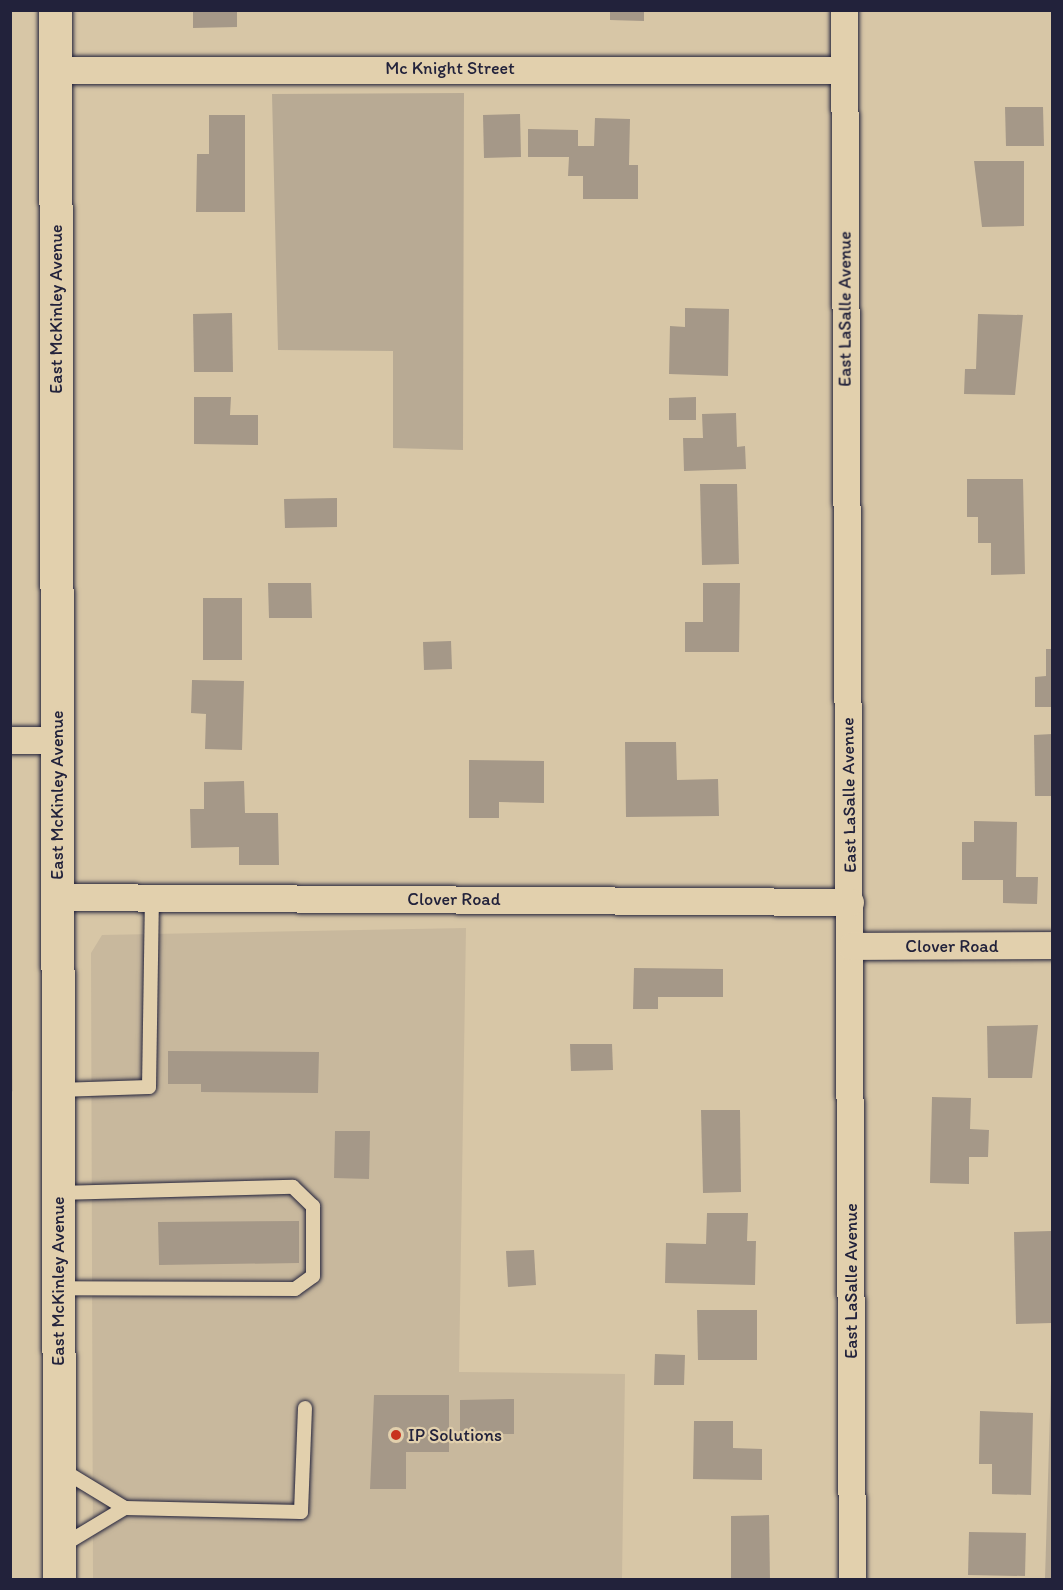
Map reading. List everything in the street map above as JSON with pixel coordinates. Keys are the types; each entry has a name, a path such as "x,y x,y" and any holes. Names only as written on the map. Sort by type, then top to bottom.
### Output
{"main road":[{"name":"East McKinley Avenue","path":"55,10 59,1580"}],"street":[{"name":"East LaSalle Avenue","path":"844,10 851,946 852,1580"},
{"name":"Mc Knight Street","path":"55,70 844,70"},
{"path":"10,740 57,740"},
{"name":"Clover Road","path":"57,897 850,902"},
{"name":"Clover Road","path":"851,946 1053,945"}],"lane":[{"path":"58,1090 149,1087 152,897"},
{"path":"58,1193 293,1187 313,1206 313,1276 295,1289 58,1288"},
{"path":"59,1468 125,1508 302,1512 305,1408"},
{"path":"59,1548 125,1508"}],"shaded area":[{"path":"464,93 463,450 393,448 393,351 278,350 272,94"},
{"path":"10,857 13,1091 11,1092 10,1092"},
{"path":"466,928 459,1372 625,1374 622,1579 93,1579 91,953 102,935"},
{"path":"1052,1346 1052,1579 1045,1580 1045,1579"}],"building":[{"path":"193,10 237,10 237,27 193,28"},
{"path":"610,10 644,10 644,21 610,20"},
{"path":"1005,107 1043,107 1044,146 1006,146"},
{"path":"520,114 521,157 484,158 483,115"},
{"path":"209,115 245,115 245,212 196,212 197,154 209,154"},
{"path":"595,118 630,119 629,165 638,165 638,199 583,199 583,176 568,176 569,157 528,157 528,129 578,130 578,146 594,146"},
{"path":"974,161 1024,161 1024,226 982,227"},
{"path":"685,308 729,309 728,376 669,374 670,326 685,327"},
{"path":"232,313 233,372 194,372 193,314"},
{"path":"978,314 1023,315 1015,395 964,394 965,369 976,369"},
{"path":"194,397 231,397 230,415 258,415 258,445 194,444"},
{"path":"696,397 696,420 669,420 669,398"},
{"path":"736,413 737,447 745,446 746,469 684,471 683,438 703,438 702,414"},
{"path":"967,479 1023,479 1025,574 991,575 991,543 978,543 978,517 967,517"},
{"path":"700,484 737,484 739,564 702,565"},
{"path":"337,498 337,527 285,528 284,499"},
{"path":"268,583 311,583 312,618 269,618"},
{"path":"703,583 740,583 739,652 685,652 685,622 703,622"},
{"path":"203,598 242,598 242,660 203,660"},
{"path":"451,641 452,669 424,670 423,642"},
{"path":"1046,649 1052,649 1052,707 1035,707 1035,677 1046,676"},
{"path":"192,680 244,681 242,750 205,749 206,714 191,713"},
{"path":"1052,734 1052,796 1035,796 1034,735"},
{"path":"625,742 676,742 677,780 718,779 719,816 626,817"},
{"path":"469,760 544,761 544,803 499,802 499,818 469,818"},
{"path":"244,781 245,813 278,813 279,865 239,865 239,847 191,848 190,809 204,809 204,782"},
{"path":"974,821 1017,822 1016,877 1038,877 1037,904 1003,903 1003,880 962,880 962,842 974,842"},
{"path":"634,968 723,969 723,997 658,997 658,1009 633,1009"},
{"path":"1038,1025 1032,1078 988,1078 987,1026"},
{"path":"570,1044 612,1044 613,1070 571,1071"},
{"path":"168,1051 319,1052 318,1093 201,1092 201,1084 168,1084"},
{"path":"932,1097 971,1098 970,1129 989,1130 988,1157 969,1157 969,1184 930,1183"},
{"path":"701,1110 740,1110 741,1192 703,1193"},
{"path":"335,1131 370,1131 369,1179 334,1178"},
{"path":"707,1213 748,1213 747,1241 756,1241 755,1285 665,1283 666,1243 706,1244"},
{"path":"299,1221 299,1263 159,1265 158,1222"},
{"path":"1051,1231 1052,1323 1016,1324 1014,1232"},
{"path":"534,1250 536,1285 508,1287 506,1251"},
{"path":"697,1310 757,1310 757,1360 698,1360"},
{"path":"655,1354 685,1355 684,1385 654,1385"},
{"path":"374,1395 449,1395 449,1452 406,1452 406,1489 370,1489"},
{"path":"514,1399 514,1434 460,1434 460,1400"},
{"path":"980,1411 1033,1413 1031,1495 992,1494 992,1464 979,1464"},
{"path":"694,1421 733,1421 733,1448 762,1449 762,1480 693,1479"},
{"path":"769,1515 770,1580 731,1580 731,1516"},
{"path":"969,1532 1026,1533 1025,1576 968,1575"}],"place":[{"name":"IP Solutions","path":"396,1435"}]}
